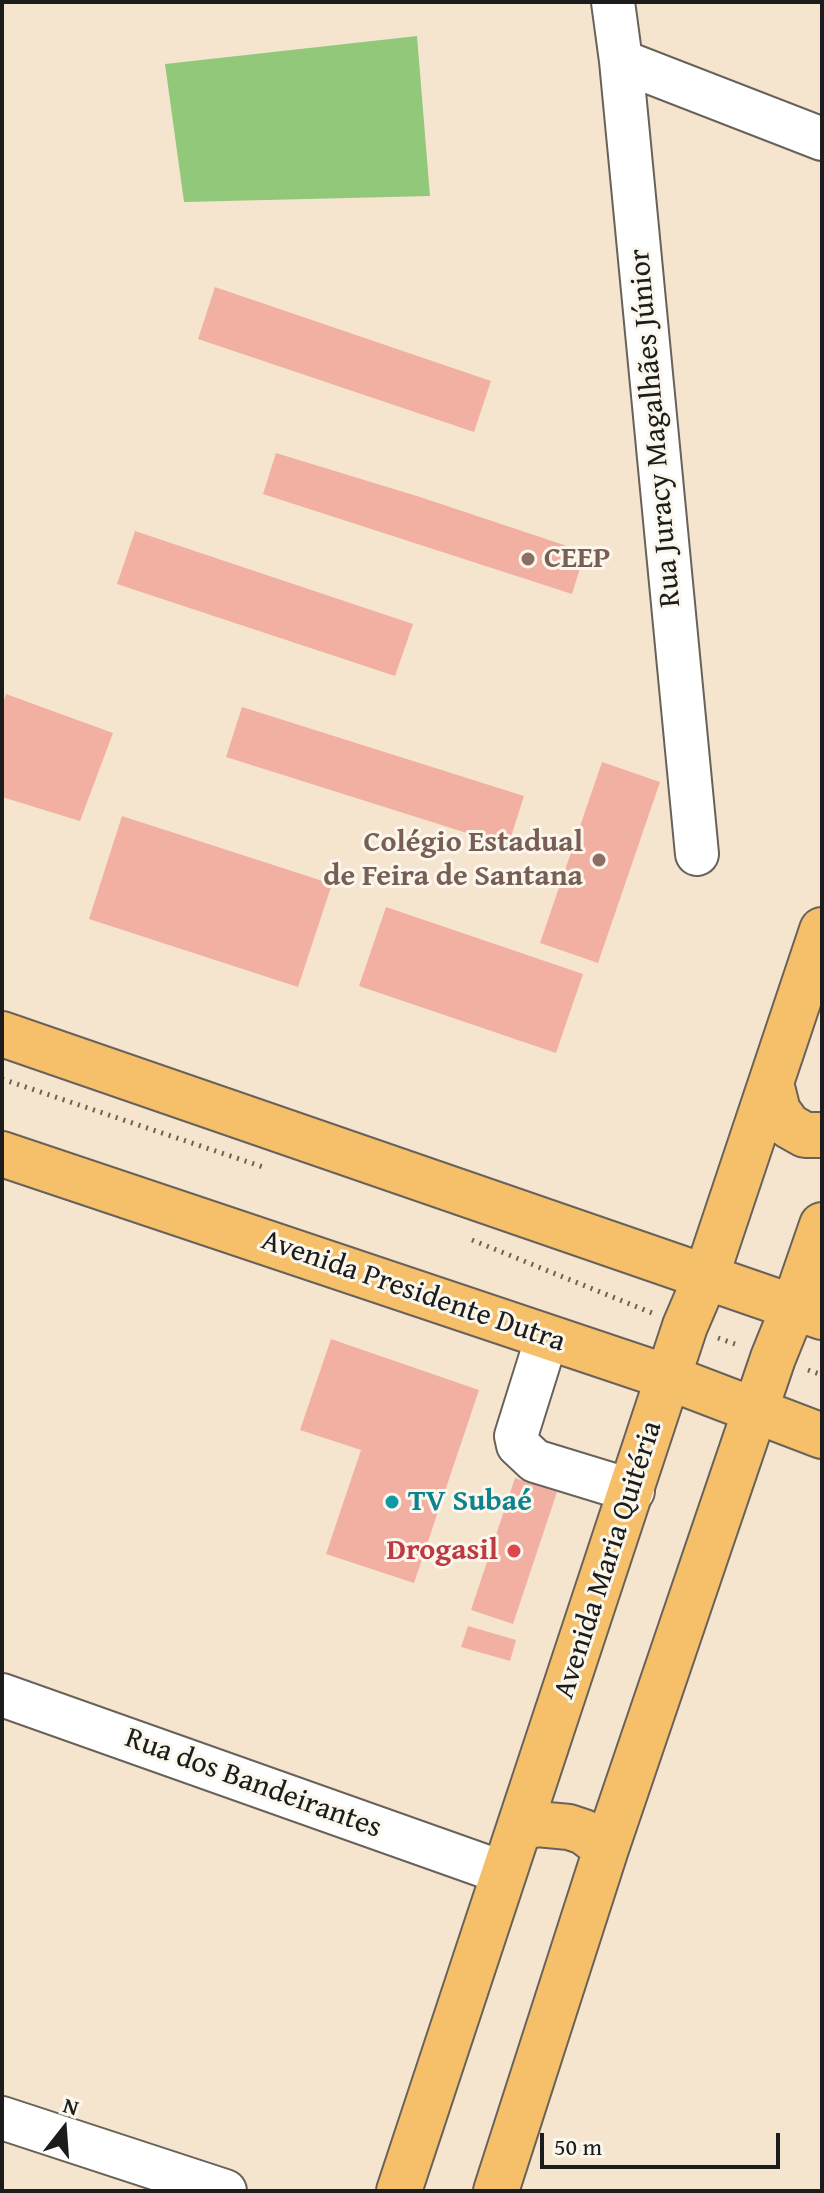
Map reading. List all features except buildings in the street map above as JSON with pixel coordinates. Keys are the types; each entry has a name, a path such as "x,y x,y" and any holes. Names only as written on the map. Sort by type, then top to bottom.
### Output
{"main road":[{"name":"Avenida Maria Quitéria","path":"399,2191 633,1491 685,1326 706,1277 822,930"},
{"path":"2,1034 808,1312"},
{"path":"771,1083 778,1111 789,1126 805,1135 822,1135"},
{"name":"Avenida Presidente Dutra","path":"2,1154 670,1378 822,1436"},
{"path":"496,2191 606,1849 773,1358 808,1312 822,1225"},
{"path":"520,1829 554,1824 569,1827 584,1832 606,1849"}],"street":[{"name":"Rua Juracy Magalhães Júnior","path":"613,2 697,854"},
{"path":"621,61 822,139"},
{"path":"547,1337 516,1436 518,1445 524,1454 535,1461 633,1491"},
{"name":"Rua dos Bandeirantes","path":"2,1695 504,1873"},
{"path":"2,2118 225,2191"}],"path":[{"path":"2,1079 274,1171"},
{"path":"470,1239 685,1326 822,1375"}],"green space":[{"path":"417,36 430,196 184,202 165,64"}],"place":[{"name":"CEEP","path":"528,559"},
{"name":"Colégio Estadual de Feira de Santana","path":"599,860"},
{"name":"TV Subaé","path":"392,1502"},
{"name":"Drogasil","path":"514,1551"}]}
